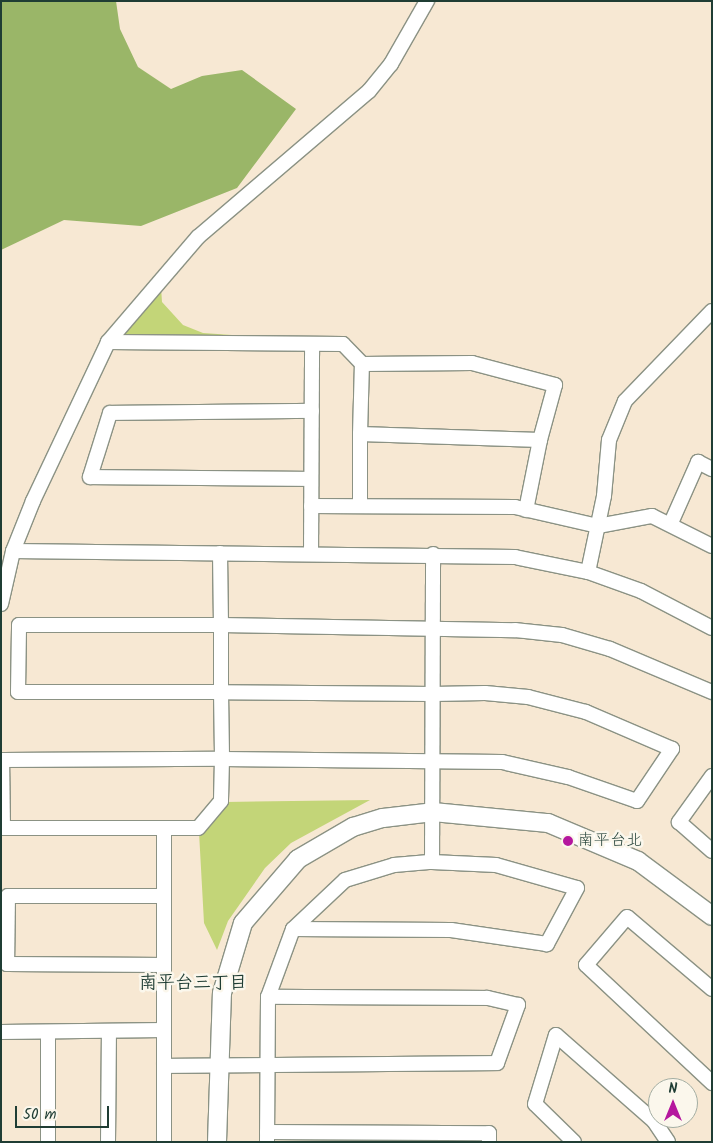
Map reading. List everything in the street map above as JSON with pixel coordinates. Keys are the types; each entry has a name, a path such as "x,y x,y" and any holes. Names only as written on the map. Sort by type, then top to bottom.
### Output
{"street":[{"path":"1,604 13,551 108,342 198,237 369,90 391,64 427,1"},
{"path":"588,572 598,526 609,440 624,401 712,311"},
{"path":"108,342 343,344 362,364 360,506"},
{"path":"311,553 312,344"},
{"path":"362,364 472,363 555,385 540,440 526,510"},
{"path":"311,479 90,477 110,413 312,411"},
{"path":"360,434 540,440"},
{"path":"670,523 698,462 712,469"},
{"path":"311,506 526,510 598,526 652,516 670,523 712,546"},
{"path":"13,551 432,554 515,557 588,572 641,591 712,628"},
{"path":"220,553 221,625 221,692 222,759 221,800 198,828 3,828 2,760 222,759 502,762 532,768 637,801 672,749 629,727 528,697 433,694 221,692 18,692 19,625 221,625 433,628 562,635 673,672 712,692"},
{"path":"432,554 432,862"},
{"path":"712,776 679,822 712,850"},
{"path":"217,1142 218,1066 222,993 232,948 242,923 277,878 317,846 353,827 383,818 433,812 519,817 575,832 638,861 712,916"},
{"path":"164,828 164,1142"},
{"path":"293,929 451,930 547,944 576,888 496,865 432,862 394,865 345,880 293,929 268,997 266,1065 267,1137 489,1133 489,1142"},
{"path":"164,896 8,896 7,964 164,964"},
{"path":"712,989 627,917 586,965 712,1083"},
{"path":"164,1066 497,1063 518,1005 488,998 268,997"},
{"path":"1,1032 164,1030"},
{"path":"108,1142 109,1031"},
{"path":"48,1032 48,1142"},
{"path":"574,1142 535,1104 556,1035 654,1121 668,1142"}],"green space":[{"path":"1,1 116,1 120,29 138,67 171,89 202,76 242,70 296,109 237,188 141,226 64,220 1,250"},
{"path":"161,287 162,302 183,325 203,333 232,335 113,340"},
{"path":"370,800 291,843 265,868 228,921 217,950 204,923 199,832 226,802"}],"place":[{"name":"南平台北","path":"568,841"}],"district":[{"name":"南平台三丁目","path":"193,984"}]}
